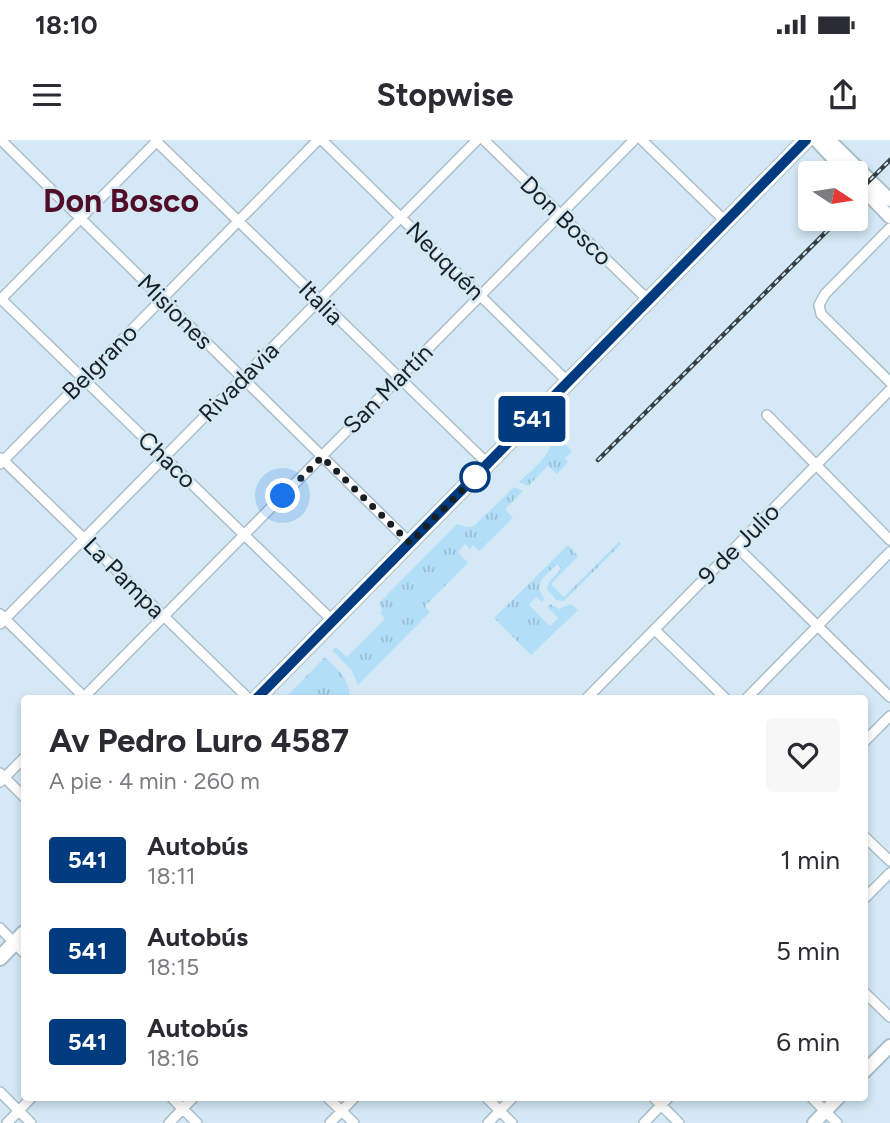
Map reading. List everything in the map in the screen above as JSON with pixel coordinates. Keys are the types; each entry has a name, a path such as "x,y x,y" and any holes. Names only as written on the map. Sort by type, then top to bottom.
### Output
{"main road":[{"path":"260,695 806,140"},
{"path":"816,140 836,161"},
{"path":"829,140 890,200"},
{"path":"868,195 890,217"},
{"path":"0,958 21,943"},
{"path":"868,1068 890,1046"},
{"path":"814,1123 835,1101"}],"street":[{"name":"Italia","path":"156,140 488,464"},
{"path":"0,299 156,140"},
{"name":"Neuquén","path":"320,140 568,382"},
{"name":"Belgrano","path":"1,460 320,140"},
{"name":"Rivadavia","path":"2,619 477,140"},
{"name":"Don Bosco","path":"484,140 649,301"},
{"name":"San Martín","path":"87,695 634,140"},
{"path":"642,140 726,222"},
{"name":"Misiones","path":"1,141 410,543"},
{"path":"890,228 825,294 819,305 821,314 890,382"},
{"name":"Chaco","path":"0,299 333,621"},
{"name":"9 de Julio","path":"590,695 890,390"},
{"path":"767,415 890,540"},
{"name":"La Pampa","path":"1,460 245,695"},
{"path":"737,547 890,697"},
{"path":"750,695 890,552"},
{"path":"2,619 81,695"},
{"path":"655,630 722,695"},
{"path":"868,738 890,716"},
{"path":"21,761 2,778 21,794"},
{"path":"868,840 890,861"},
{"path":"868,895 890,873"},
{"path":"0,928 21,943"},
{"path":"868,996 890,1017"},
{"path":"0,1092 31,1123"},
{"path":"6,1123 28,1101"},
{"path":"175,1101 197,1123"},
{"path":"169,1123 190,1101"},
{"path":"331,1101 354,1123"},
{"path":"330,1123 351,1101"},
{"path":"490,1101 512,1123"},
{"path":"488,1123 509,1101"},
{"path":"657,1101 679,1123"},
{"path":"644,1123 665,1101"},
{"path":"815,1101 837,1123"}],"green space":[{"path":"550,429 572,451 565,458 568,462 557,474 548,466 528,486 519,482 547,453 550,439 547,432"},
{"path":"514,487 523,491 505,509 513,518 479,551 473,545 470,549 465,544 458,552 468,563 425,606 430,612 358,685 352,671 332,650 336,647 347,657 385,619 380,613 382,610 379,603 457,524 474,526"},
{"path":"619,542 621,544 564,601 556,600 547,589 549,582 561,569 557,564 541,580 539,588 544,599 542,602 536,597 529,605 550,626 558,618 547,607 550,604 559,609 571,604 578,610 531,655 494,618 568,545 578,556 551,584 564,597"},
{"path":"325,657 346,680 350,695 288,695"}],"railway":[{"path":"868,182 890,160"},
{"path":"598,460 827,231"}],"bus line":[{"name":"541","path":"260,695 806,140"}],"district":[{"name":"Don Bosco","path":"121,201"}],"route":[{"path":"283,496 322,457 410,543 480,472 475,477"}]}
